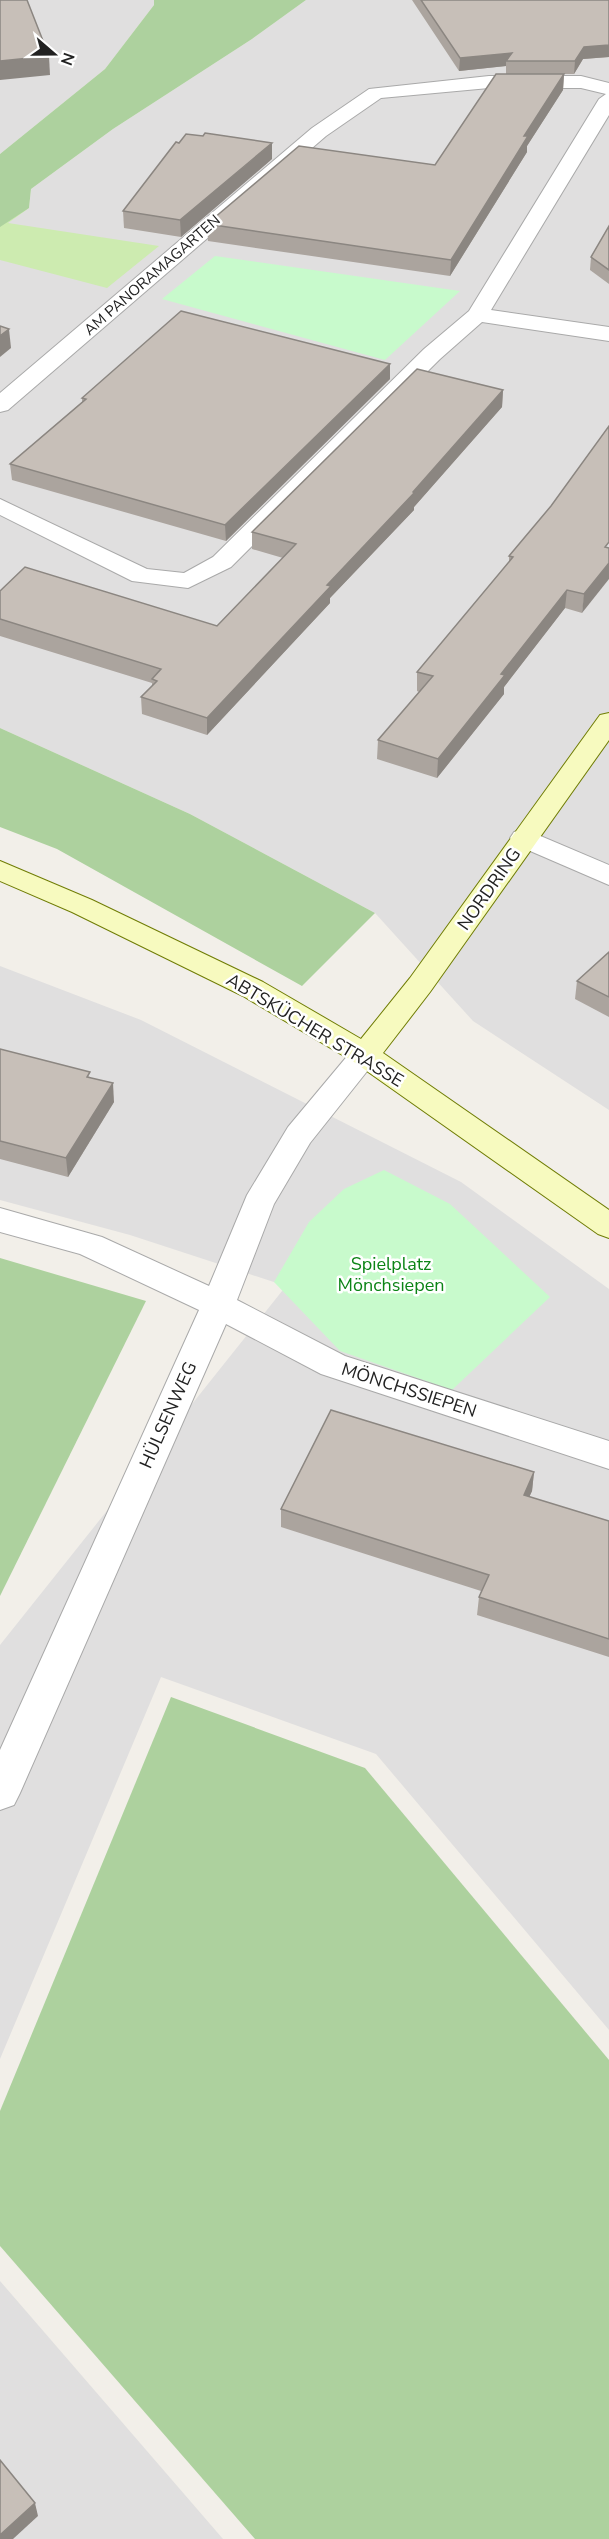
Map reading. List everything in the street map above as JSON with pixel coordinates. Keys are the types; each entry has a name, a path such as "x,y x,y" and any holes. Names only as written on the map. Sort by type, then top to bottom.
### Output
{"street":[{"name":"AM PANORAMAGARTEN","path":"0,405 318,132 376,93 489,82 581,82 609,89"},
{"path":"0,507 141,576 188,580 222,562 432,354 477,315 609,99"},
{"path":"477,315 609,334"},
{"name":"NORDRING","path":"365,1055 433,968 609,721"},
{"path":"524,838 609,876"},
{"name":"ABTSKÜCHER STRASSE","path":"0,870 82,906 254,988 365,1055 609,1226"},
{"name":"HÜLSENWEG","path":"0,1792 218,1305 258,1203 299,1135 365,1055"},
{"name":"MÖNCHSSIEPEN","path":"0,1220 90,1245 218,1305 333,1365 609,1455"}],"shaded area":[{"path":"0,0 154,0 154,5 105,69 0,154"},
{"path":"306,0 609,0 609,1110 473,1021 375,913 190,814 0,728 0,227 29,208 31,189 113,129 252,39"},
{"path":"0,966 141,1020 461,1182 609,1289 609,2030 376,1754 161,1677 0,2059 0,1645 286,1286 130,1235 0,1200"},
{"path":"0,2281 223,2539 0,2539"}],"green space":[{"path":"154,0 306,0 252,39 113,129 31,189 29,208 0,227 0,154 105,69 154,5"},
{"path":"29,208 8,223 159,246 107,288 0,260 0,214"},
{"path":"215,256 460,291 385,360 162,299"},
{"path":"0,728 190,814 375,913 302,986 57,849 0,827"},
{"name":"Spielplatz Mönchsiepen","path":"384,1170 450,1204 550,1297 452,1390 340,1351 274,1282 309,1222 344,1189"},
{"path":"0,1258 146,1301 0,1596"},
{"path":"171,1697 365,1768 609,2060 609,2539 255,2539 0,2246 0,2111"}],"building":[{"path":"0,0 27,0 49,56 0,61"},
{"path":"421,0 609,0 609,45 584,47 575,61 506,61 512,53 460,58"},
{"path":"496,74 564,74 524,136 528,136 451,260 207,224 299,146 435,165"},
{"path":"205,133 272,143 180,220 123,211 176,142 179,143 186,134 203,136"},
{"path":"609,226 609,270 591,257"},
{"path":"181,311 390,364 225,525 10,464 86,399 82,398"},
{"path":"0,326 9,329 0,336"},
{"path":"417,369 503,390 414,493 327,585 331,586 207,718 141,697 157,681 152,679 161,669 0,619 0,591 25,567 217,626 296,544 252,532"},
{"path":"609,426 609,542 605,547 609,548 609,563 584,594 567,590 501,674 505,675 438,759 378,740 433,676 417,672 513,557 509,556 551,506"},
{"path":"609,952 609,997 577,981"},
{"path":"0,1049 90,1072 87,1077 113,1083 66,1158 0,1141"},
{"path":"331,1410 534,1472 524,1495 609,1521 609,1639 479,1597 489,1575 281,1509"},
{"path":"0,2460 35,2503 0,2535"}]}
